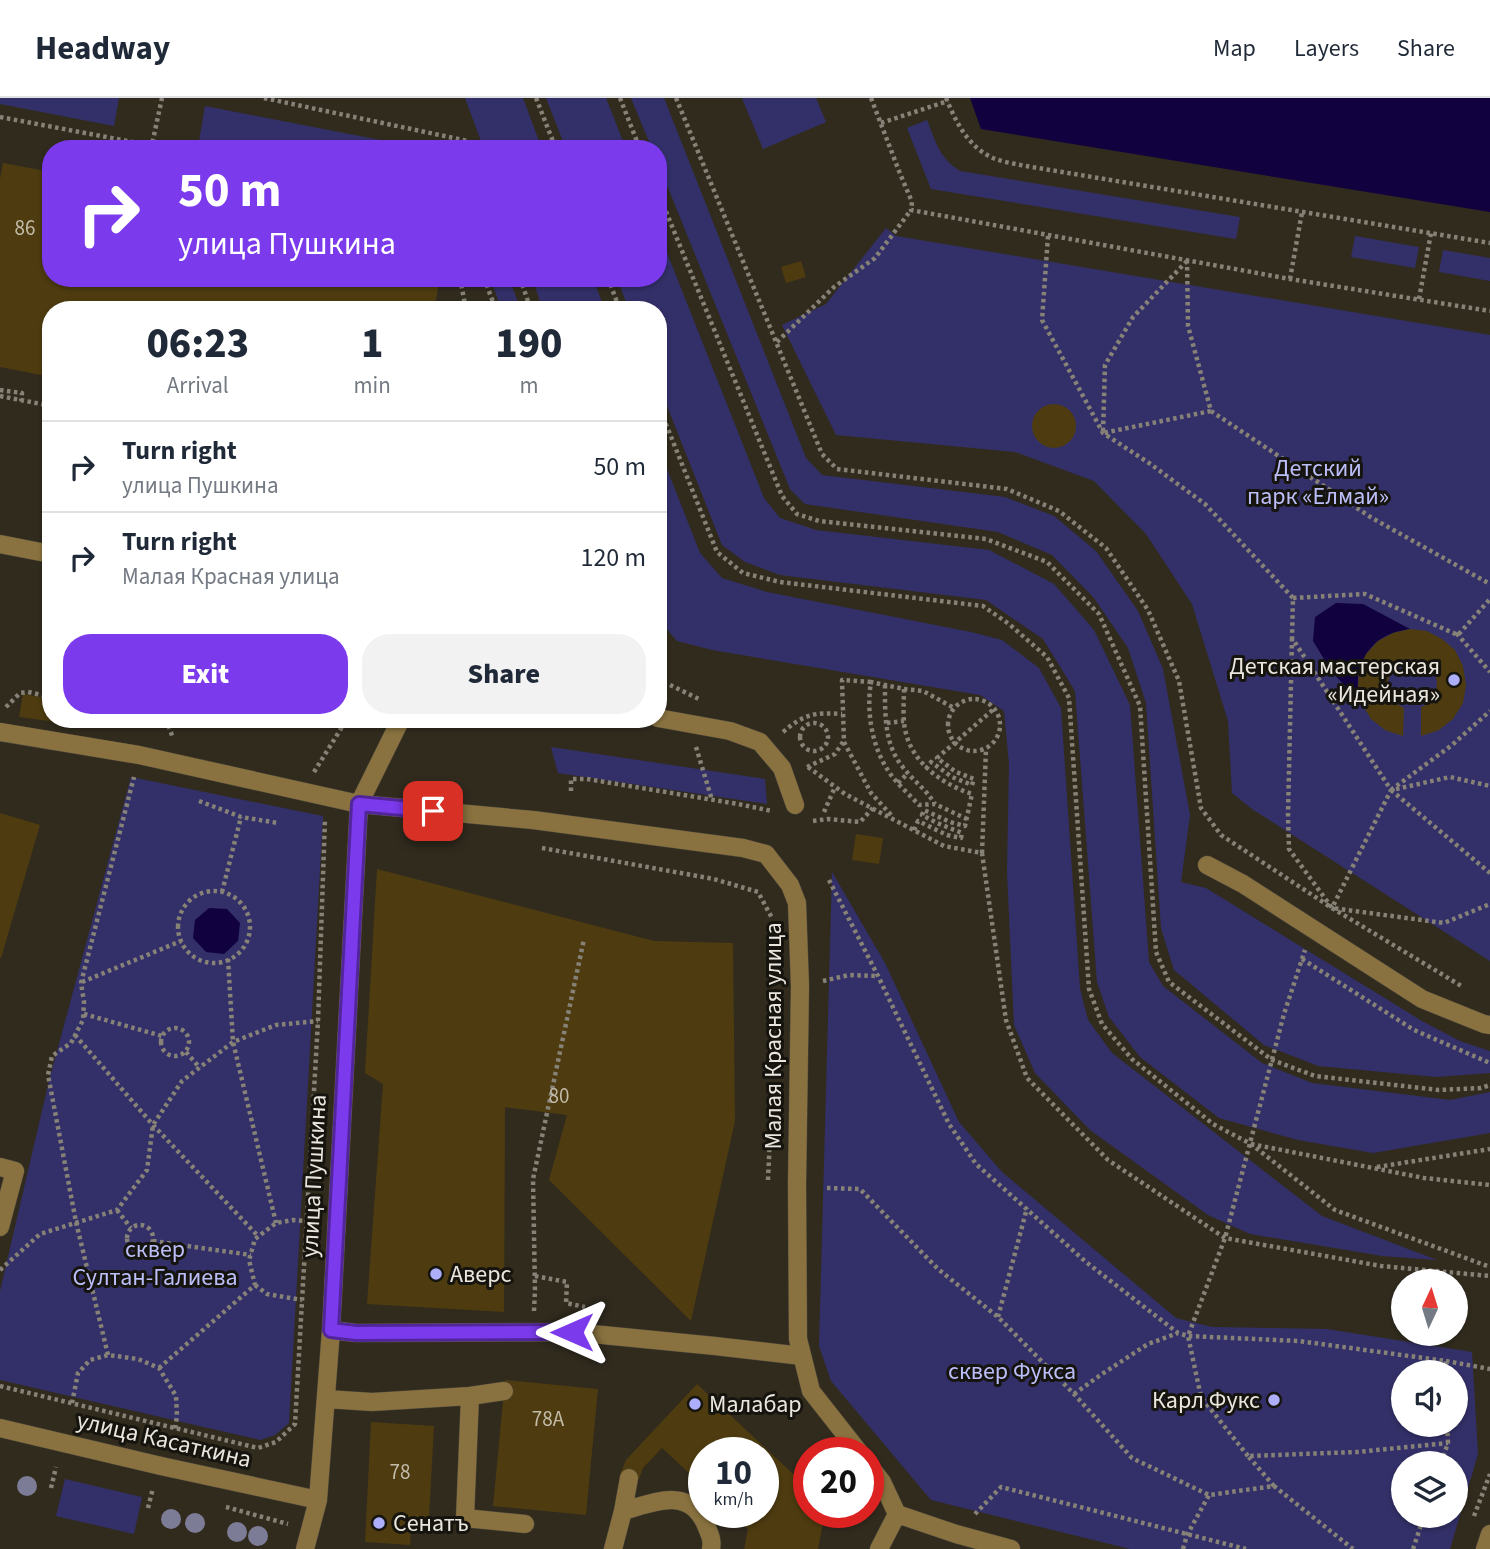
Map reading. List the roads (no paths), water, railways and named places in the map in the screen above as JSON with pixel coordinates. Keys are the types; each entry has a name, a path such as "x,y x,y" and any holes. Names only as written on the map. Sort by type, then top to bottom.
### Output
{"street":[{"path":"0,544 42,552"},
{"path":"667,720 730,731 760,742 782,768 794,805"},
{"path":"359,804 397,728"},
{"name":"Малая Красная улица","path":"0,732 139,755 359,804 533,820 743,848 766,854 790,885 797,903 800,986 798,1339 811,1391 847,1437"},
{"name":"улица Пушкина","path":"305,1549 318,1500 326,1399 359,804"},
{"path":"1207,865 1242,884 1422,999 1490,1025"},
{"path":"0,1167 15,1171 0,1227"},
{"path":"331,1330 356,1333 572,1332 802,1356"},
{"path":"326,1399 372,1402 470,1396 504,1391"},
{"path":"470,1396 465,1518 525,1524"},
{"name":"улица Касаткина","path":"0,1429 318,1500"},
{"path":"613,1549 629,1478"},
{"path":"884,1486 897,1514 1011,1549"},
{"path":"623,1511 666,1499 686,1502 700,1513 713,1540 711,1549"},
{"path":"879,1549 897,1514"},
{"path":"1485,1549 1490,1534"}],"place":[{"name":"Детская мастерская «Идейная»","path":"1454,680"},
{"name":"Аверс","path":"436,1274"},
{"name":"Карл Фукс","path":"1274,1400"},
{"name":"Малабар","path":"695,1404"},
{"name":"Сенатъ","path":"379,1523"}],"park label":[{"name":"Детский парк «Елмай»","path":"1318,482"},
{"name":"сквер Султан-Галиева","path":"155,1263"},
{"name":"cквер Фукса","path":"1012,1371"}]}
